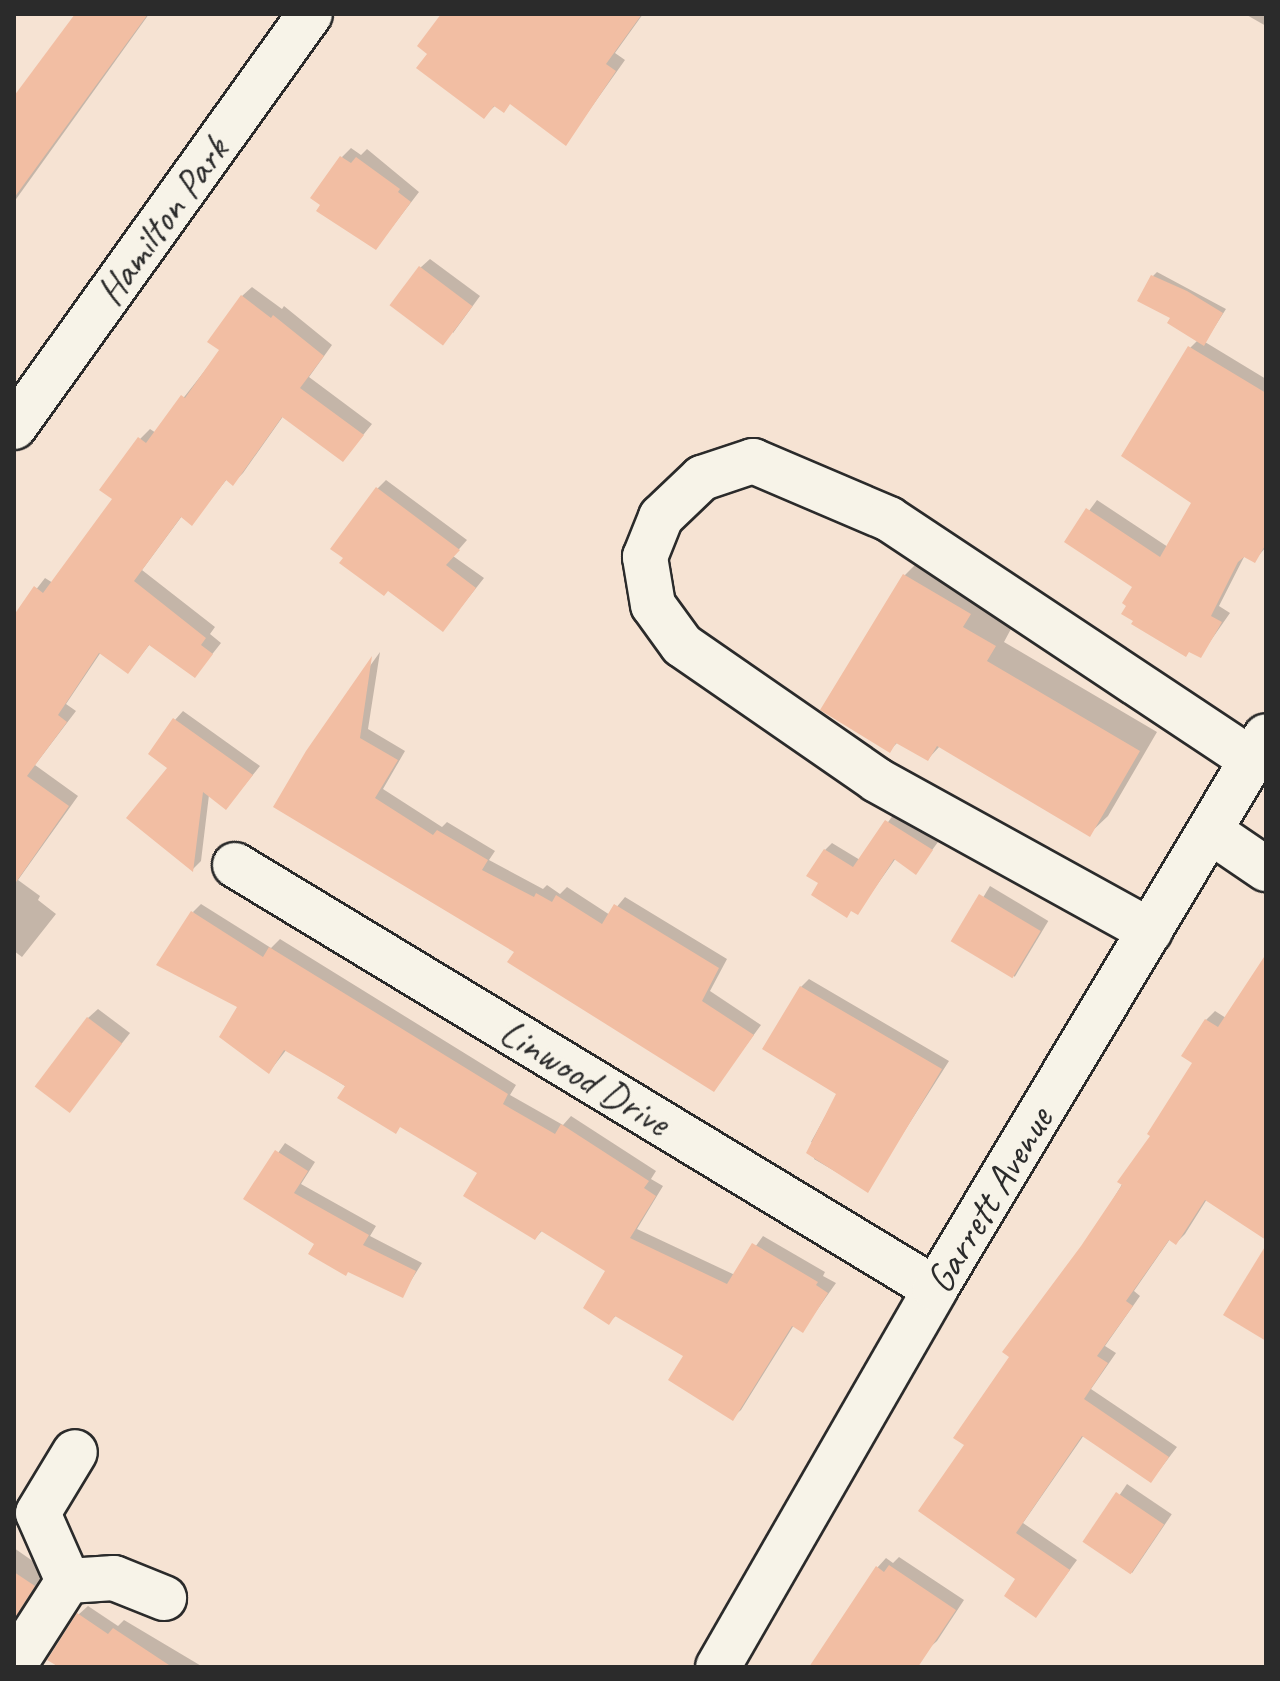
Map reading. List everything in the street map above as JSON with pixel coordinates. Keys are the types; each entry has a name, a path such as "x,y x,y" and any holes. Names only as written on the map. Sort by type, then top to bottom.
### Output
{"street":[{"name":"Hamilton Park","path":"14,427 310,14"},
{"path":"1150,931 877,780 682,645 653,605 645,557 661,517 702,478 753,461 889,519 1259,748"},
{"name":"Garrett Avenue","path":"718,1667 935,1289 1259,748"},
{"path":"1210,831 1266,869"},
{"name":"Linwood Drive","path":"235,865 935,1289"},
{"path":"68,1581 38,1513 75,1452"},
{"path":"68,1581 114,1578 164,1598"},
{"path":"14,1665 68,1581"}],"building":[{"path":"75,14 148,14 14,198 14,96"},
{"path":"441,14 642,14 606,64 616,71 566,146 510,104 504,113 494,106 484,119 416,68 427,54 417,46"},
{"path":"340,156 351,163 356,157 400,189 398,192 411,202 376,250 316,211 320,205 310,198"},
{"path":"419,266 473,306 443,345 390,305"},
{"path":"1151,275 1187,291 1223,313 1204,346 1167,323 1170,318 1137,301"},
{"path":"241,295 271,318 273,315 324,356 300,388 364,435 343,462 282,417 233,486 226,480 192,526 181,517 134,581 206,638 201,645 213,654 195,678 149,645 128,674 99,653 58,715 67,722 27,776 69,806 14,885 14,615 34,586 43,593 112,499 99,490 138,437 146,443 181,395 185,398 219,350 207,342"},
{"path":"1188,346 1266,393 1266,544 1255,563 1244,557 1238,562 1211,616 1222,622 1201,658 1189,652 1186,657 1131,624 1133,621 1121,614 1126,606 1122,603 1132,587 1064,542 1086,508 1160,557 1191,503 1121,456"},
{"path":"376,487 460,550 446,565 476,588 443,632 388,591 384,596 339,563 343,558 330,549"},
{"path":"903,574 971,614 963,627 996,646 987,661 1140,751 1090,837 937,746 928,761 896,743 890,753 820,710"},
{"path":"372,656 360,738 398,760 375,798 433,835 437,830 488,860 482,870 534,897 536,893 552,902 556,895 602,924 614,904 719,968 702,1001 754,1035 714,1092 507,962 514,952 273,807 306,751"},
{"path":"173,718 253,775 226,810 203,792 193,872 126,818 167,768 148,754"},
{"path":"885,820 933,850 916,875 894,859 858,915 851,911 847,918 811,895 818,883 806,876 824,849 853,867"},
{"path":"979,894 1041,931 1012,978 951,941"},
{"path":"191,911 263,957 269,947 508,1094 503,1104 555,1134 561,1124 649,1181 644,1188 656,1196 630,1238 727,1284 752,1243 818,1282 816,1285 828,1293 803,1333 792,1326 733,1421 668,1380 683,1356 615,1316 609,1325 583,1308 605,1271 541,1231 535,1240 463,1196 477,1173 400,1127 396,1134 337,1098 345,1086 284,1050 269,1074 219,1037 237,1007 156,965"},
{"path":"1266,954 1266,1240 1205,1200 1176,1245 1169,1240 1126,1301 1133,1306 1097,1356 1108,1363 1084,1399 1169,1457 1151,1483 1082,1436 1016,1533 1070,1570 1036,1618 1004,1596 1015,1579 918,1511 964,1445 953,1438 1009,1357 1002,1352 1122,1185 1117,1182 1150,1136 1147,1134 1192,1063 1181,1056 1205,1019 1218,1027"},
{"path":"800,986 942,1069 868,1193 806,1153 836,1094 762,1049"},
{"path":"87,1017 122,1043 70,1113 35,1086"},
{"path":"275,1150 308,1171 294,1193 369,1235 363,1245 416,1271 403,1298 348,1272 346,1276 308,1254 314,1244 243,1199"},
{"path":"1266,1245 1266,1341 1223,1315"},
{"path":"1116,1492 1164,1524 1131,1574 1082,1542"},
{"path":"889,1565 956,1610 918,1667 809,1667 876,1566 884,1572"},
{"path":"14,1572 35,1586 14,1619"},
{"path":"77,1613 108,1634 113,1628 172,1667 59,1667 47,1660"}]}
